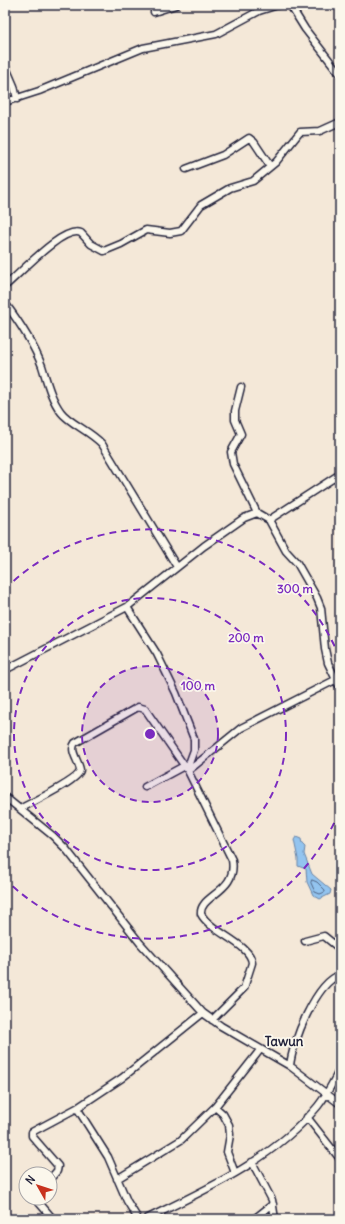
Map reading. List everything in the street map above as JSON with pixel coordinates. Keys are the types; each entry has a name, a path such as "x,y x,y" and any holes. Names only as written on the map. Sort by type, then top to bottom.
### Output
{"street":[{"path":"154,12 176,5"},
{"path":"5,102 17,99 143,48 216,34 259,11 278,5"},
{"path":"290,5 305,29 337,65 340,74"},
{"path":"5,66 14,86 17,99"},
{"path":"5,286 19,275 44,250 74,232 82,233 92,244 104,251 121,244 146,230 170,233 181,231 200,205 235,186 253,181 279,160 300,132 320,131 340,122"},
{"path":"186,169 223,155 249,138 254,142 270,166"},
{"path":"5,303 24,328 59,409 62,413 102,444 177,567"},
{"path":"241,387 235,411 236,420 241,434 231,452 233,464 257,513 268,520 286,552 296,563 309,582 319,604 325,649 335,680 340,688"},
{"path":"268,520 340,474"},
{"path":"5,670 128,607 177,567 230,527 250,514 257,513"},
{"path":"128,607 157,654 176,693 194,739 194,750 186,769"},
{"path":"145,787 186,769 241,728 335,680"},
{"path":"20,809 60,787 79,774 80,770 73,748 75,743 138,707 143,708 146,711 186,769 230,855 233,866 227,884 205,903 201,910 201,914 207,924 235,942 250,955 252,960 250,972 244,988 212,1020"},
{"path":"5,797 53,836 66,849 140,943 203,1013 260,1050 290,1066 340,1104"},
{"path":"304,941 324,936 340,949"},
{"path":"290,1066 295,1041 301,1026 326,985 335,976 340,975"},
{"path":"58,1166 33,1137 32,1132 77,1108 122,1078 203,1013"},
{"path":"117,1179 177,1143 215,1107 260,1050"},
{"path":"146,1219 189,1198 234,1173 284,1139 307,1117 327,1094 340,1069"},
{"path":"215,1107 223,1114 229,1125 230,1135 227,1152 234,1173"},
{"path":"77,1108 108,1157 117,1179 138,1219"},
{"path":"307,1117 340,1158"},
{"path":"252,1162 273,1204 275,1219"},
{"path":"254,1219 273,1204"},
{"path":"42,1206 53,1219"}],"water":[{"path":"296,837 301,839 302,844 305,847 304,854 312,874 331,890 330,894 320,899 313,895 307,882 306,869 298,866 294,840"}],"district":[{"name":"Tawun","path":"284,1041"}]}
